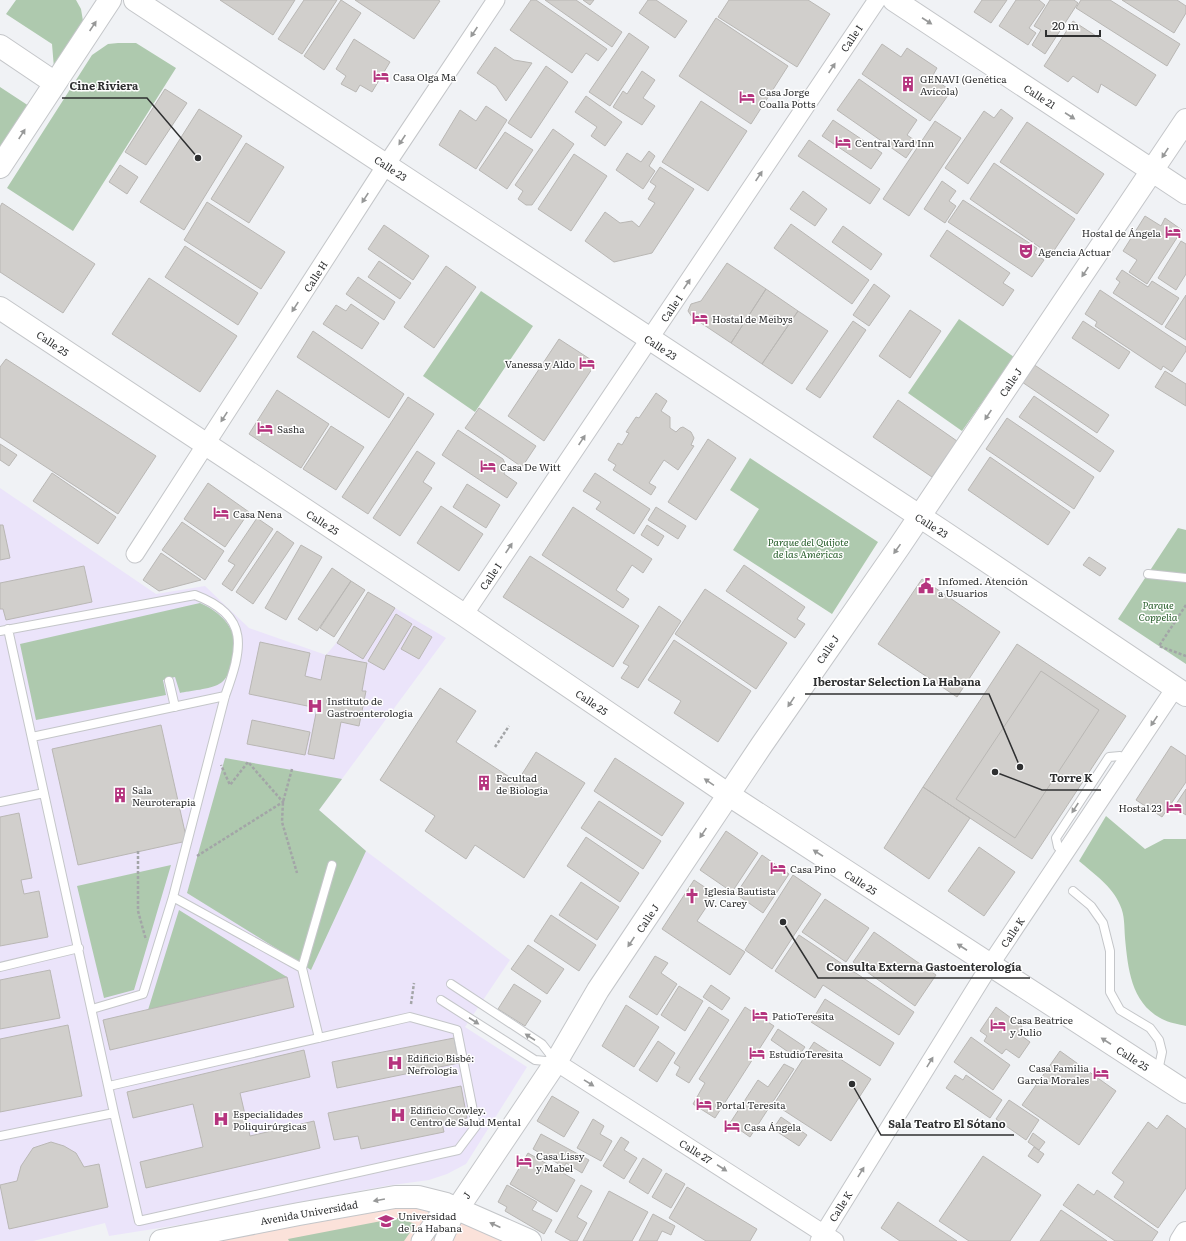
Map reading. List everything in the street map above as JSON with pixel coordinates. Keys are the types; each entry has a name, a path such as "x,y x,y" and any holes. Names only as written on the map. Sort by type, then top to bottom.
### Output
{"street":[{"path":"0,167 110,0"},
{"name":"Calle 23","path":"135,0 919,517 1181,692"},
{"name":"Calle H","path":"135,554 386,165 496,0"},
{"name":"Calle I","path":"464,615 877,0"},
{"name":"Calle 21","path":"894,0 1186,193"},
{"path":"0,46 55,83"},
{"name":"Calle J","path":"474,1182 556,1062 598,990 728,796 919,517 1186,120"},
{"name":"Calle 25","path":"0,308 464,615 728,796 1186,1092"},
{"name":"Calle K","path":"825,1238 990,965 1127,761 1181,692"},
{"name":"Calle 27","path":"556,1062 825,1238"},
{"path":"418,1197 450,1198 465,1190 474,1182"},
{"name":"J","path":"452,1206 474,1182"},
{"name":"Avenida Universidad","path":"160,1241 395,1197 418,1197 452,1206 530,1241"},
{"path":"420,1241 452,1206"},
{"path":"443,1241 452,1206"},
{"path":"1181,1241 1186,1233"}],"lane":[{"path":"1148,574 1186,578"},
{"path":"92,1009 143,994 173,897 225,696 235,670 239,640 232,619 214,602 195,595 4,630 32,737 114,1113 139,1221 458,1150 476,1126 457,1030 410,1017 109,1086"},
{"path":"169,681 175,707"},
{"path":"32,737 225,696"},
{"path":"0,802 44,793"},
{"path":"319,1038 302,968 332,865"},
{"path":"1073,891 1091,906 1103,923 1110,951 1110,992 1113,998 1120,1010 1150,1028 1159,1040 1162,1052 1157,1074"},
{"path":"173,897 302,968"},
{"path":"0,966 79,948"},
{"name":"Calle 27","path":"451,984 542,1044 556,1062"},
{"name":"Calle 27","path":"441,1000 535,1060 556,1062"},
{"path":"0,1136 114,1113"}],"path":[{"path":"1186,605 1159,646 1186,656"},
{"path":"495,747 509,726"},
{"path":"212,746 230,785 248,762 283,802"},
{"path":"292,769 283,802 282,822 297,873"},
{"path":"181,866 283,802"},
{"path":"138,851 138,911 152,965"},
{"path":"410,1017 414,983"}],"shaded area":[{"path":"0,488 156,594 205,586 249,628 326,655 337,642 368,592 446,638 319,810 366,851 510,960 465,1027 527,1067 466,1164 447,1174 429,1180 385,1186 191,1223 109,1236 105,1223 33,1241 0,1241"},
{"name":"Universidad de La Habana","path":"399,1204 453,1219 501,1241 215,1241"}],"green space":[{"path":"16,0 76,0 81,9 84,27 54,68 52,44 6,14"},
{"path":"136,43 176,68 73,231 7,188 92,55 108,44"},
{"path":"0,87 29,106 0,150"},
{"path":"481,291 533,326 475,412 423,376"},
{"path":"959,319 1014,357 962,431 908,393"},
{"name":"Parque del Quijote de las Américas","path":"750,458 878,542 832,614 733,550 759,509 730,490"},
{"name":"Parque Coppelia","path":"1178,528 1186,530 1186,664 1118,619"},
{"path":"200,603 218,613 225,620 234,636 235,646 231,667 225,679 221,683 200,690 180,693 175,677 163,680 166,695 36,720 20,644"},
{"path":"225,758 342,779 319,810 366,851 311,970 187,893"},
{"path":"1106,816 1145,849 1164,839 1186,839 1186,1026 1162,1019 1152,1012 1137,995 1130,973 1122,909 1117,898 1108,886 1079,861"},
{"path":"171,865 134,990 104,998 77,886"},
{"path":"179,910 282,974 287,977 148,1010"},
{"path":"397,1218 416,1224 404,1241 289,1241 288,1239"}],"building":[{"path":"220,0 295,0 273,35"},
{"path":"304,0 337,0 302,54 278,39"},
{"path":"341,0 361,13 324,70 304,56"},
{"path":"355,0 438,0 440,1 414,39"},
{"path":"531,0 536,0 607,49 598,61 586,53 572,73 510,30"},
{"path":"545,0 576,0 622,32 612,47"},
{"path":"583,0 594,0 590,5"},
{"path":"648,0 656,0 687,21 675,38 639,13"},
{"path":"729,0 808,0 830,14 797,67 718,17"},
{"path":"982,0 1007,0 991,23 974,12"},
{"path":"1016,0 1039,0 1045,5 1029,28 1036,33 1028,45 999,26"},
{"path":"1050,0 1074,0 1078,3 1045,54 1032,45 1041,30 1034,26"},
{"path":"1081,0 1110,0 1180,44 1167,66 1076,8"},
{"path":"1122,0 1177,0 1186,6 1186,13 1174,33"},
{"path":"716,18 788,66 751,124 679,76"},
{"path":"1073,21 1156,75 1136,106 1101,84 1098,93 1073,76 1068,82 1044,66"},
{"path":"629,33 649,47 610,106 589,92"},
{"path":"354,39 390,62 372,92 360,85 356,92 341,84 346,76 336,69"},
{"name":"GENAVI (Genética Avícola)","path":"882,44 901,57 907,48 937,68 932,77 951,91 930,121 862,74"},
{"path":"495,47 514,60 532,63 506,101 496,86 477,73"},
{"path":"546,66 568,82 531,138 508,123"},
{"path":"642,71 655,80 643,98 655,106 642,125 613,107 623,91 627,94"},
{"path":"859,79 917,120 907,135 917,142 906,158 837,110"},
{"path":"165,89 187,103 146,165 125,152"},
{"path":"586,96 622,122 605,146 591,136 597,127 575,112"},
{"path":"701,101 747,131 708,191 662,162"},
{"path":"486,106 507,120 476,169 439,145 460,110 476,121"},
{"path":"199,109 242,136 184,230 140,202"},
{"path":"1001,109 1013,118 968,184 945,168 984,111 994,118"},
{"path":"833,120 882,153 871,169 822,136"},
{"path":"935,121 961,138 909,216 883,199"},
{"path":"1027,122 1104,174 1077,214 1000,162"},
{"path":"553,129 574,144 532,205 526,205 518,199 523,191 515,185"},
{"path":"505,132 533,150 507,189 479,170"},
{"path":"809,140 880,189 870,204 798,156"},
{"path":"246,143 284,167 249,223 211,199"},
{"path":"649,151 655,156 649,166 655,171 643,189 616,170 627,153 641,162"},
{"path":"574,154 607,176 571,231 538,209"},
{"path":"994,163 1075,219 1051,255 970,199"},
{"path":"120,165 138,177 127,194 109,182"},
{"path":"660,167 694,189 652,253 614,262 585,241 605,212 620,223 632,221 639,227 655,203 648,199 656,186 650,182"},
{"path":"942,181 956,191 949,201 956,206 945,223 924,209"},
{"path":"803,191 827,209 815,226 790,209"},
{"path":"963,200 1037,248 1034,253 1044,260 1032,277 948,222"},
{"path":"207,202 285,252 261,289 184,240"},
{"path":"2,203 95,264 63,313 0,272 0,207"},
{"path":"1145,216 1161,226 1165,218 1182,230 1147,284 1129,272 1137,260 1123,251"},
{"path":"791,224 869,280 852,304 774,248"},
{"path":"384,225 429,256 413,280 368,249"},
{"path":"843,226 882,254 871,270 832,242"},
{"path":"947,230 1010,273 1003,283 1014,290 1003,306 930,256"},
{"path":"1181,241 1186,244 1186,274 1176,290 1158,278"},
{"path":"185,246 258,293 238,325 165,277"},
{"path":"379,261 411,283 400,299 368,277"},
{"path":"727,263 766,289 731,343 692,317 688,311 691,304 701,301"},
{"path":"446,266 476,287 434,348 404,327"},
{"path":"1122,270 1148,287 1152,281 1179,298 1162,325 1113,293 1120,282 1116,279"},
{"path":"358,277 395,302 384,320 346,294"},
{"path":"149,278 237,336 200,392 112,334"},
{"path":"874,284 890,296 869,326 853,315"},
{"path":"766,289 798,311 762,364 731,343"},
{"path":"1100,290 1186,347 1186,351 1172,372 1163,366 1161,370 1095,326 1097,322 1085,314"},
{"path":"1186,295 1186,340 1165,327"},
{"path":"351,304 379,323 362,349 323,324 336,305 346,311"},
{"path":"910,310 941,331 910,378 879,356"},
{"path":"798,311 828,331 792,384 762,364"},
{"path":"853,321 866,330 820,398 806,389"},
{"path":"1083,321 1130,352 1119,369 1072,338"},
{"path":"313,331 404,394 389,418 297,357"},
{"path":"559,339 596,363 544,441 508,416"},
{"path":"6,359 156,456 118,514 0,437 0,367"},
{"path":"1033,364 1109,415 1097,433 1022,382"},
{"path":"1165,371 1186,384 1186,406 1155,387"},
{"path":"277,390 329,424 301,468 249,434"},
{"path":"656,393 667,401 661,411 670,417 670,428 676,432 683,427 691,432 694,438 691,445 694,446 678,470 664,460 649,483 656,487 651,495 613,470 616,465 608,460 618,443 622,445 629,433 626,432 636,417 639,418"},
{"path":"1034,396 1114,451 1100,472 1019,417"},
{"path":"408,397 434,414 368,514 342,497"},
{"path":"898,400 957,441 932,477 873,437"},
{"path":"479,408 536,446 522,467 465,428"},
{"path":"1007,418 1094,477 1074,509 986,449"},
{"path":"331,426 364,447 336,490 303,469"},
{"path":"458,430 503,459 506,466 504,474 517,483 507,498 442,455"},
{"path":"708,439 736,458 696,520 668,502"},
{"path":"0,444 17,455 9,466 0,460"},
{"path":"417,451 435,463 423,482 432,488 400,536 373,518"},
{"path":"990,457 1070,512 1048,545 968,490"},
{"path":"52,473 116,517 98,544 33,501"},
{"path":"595,473 650,509 634,534 596,509 601,502 583,491"},
{"path":"208,483 249,512 225,547 184,519"},
{"path":"467,484 500,505 486,528 453,507"},
{"path":"441,506 483,534 459,571 417,543"},
{"path":"573,507 652,559 643,573 632,565 616,590 629,599 623,608 542,555"},
{"path":"656,507 686,526 678,539 648,520"},
{"path":"257,518 273,529 232,591 222,584 235,565 228,561"},
{"path":"182,522 224,551 205,580 162,550"},
{"path":"0,525 3,525 10,558 0,560"},
{"path":"647,525 664,536 658,546 641,535"},
{"path":"277,531 294,543 253,604 236,592"},
{"path":"301,545 322,557 286,620 265,608"},
{"path":"161,553 201,580 159,591 143,580"},
{"path":"530,556 639,626 613,667 503,597"},
{"path":"1089,557 1106,568 1100,576 1083,565"},
{"path":"744,565 805,607 797,619 805,624 795,638 726,591"},
{"path":"84,566 92,602 6,620 3,609 0,609 0,583"},
{"path":"332,568 351,581 317,631 298,619"},
{"path":"922,579 1000,632 957,697 878,644"},
{"path":"351,581 365,590 334,637 320,628"},
{"path":"705,589 787,643 756,689 675,634"},
{"path":"368,592 395,608 363,659 337,643"},
{"path":"659,606 681,621 638,688 621,678 629,666 623,663"},
{"path":"396,614 412,624 384,670 368,661"},
{"path":"414,626 432,637 419,659 401,649"},
{"path":"674,640 751,691 718,742 674,713 681,701 648,680"},
{"path":"260,642 310,653 305,676 321,680 326,655 367,663 362,691 366,691 359,726 341,722 334,759 308,754 317,708 249,694"},
{"path":"1017,644 1126,716 1032,859 923,787"},
{"path":"1041,671 1099,710 1015,838 956,799"},
{"name":"Facultad de Biología","path":"440,688 476,711 456,742 517,782 536,752 585,783 524,878 475,845 466,859 425,831 435,816 380,780"},
{"path":"252,720 310,732 305,755 247,744"},
{"name":"Sala Neuroterapia","path":"161,725 187,841 78,865 52,749"},
{"path":"1171,746 1186,756 1186,782 1162,817 1136,800"},
{"path":"615,758 684,803 662,836 594,791"},
{"path":"923,787 970,818 929,879 884,848"},
{"path":"1186,789 1186,815 1174,807"},
{"path":"599,801 661,841 643,869 581,828"},
{"path":"19,813 32,878 21,880 24,894 39,891 48,937 0,946 0,817"},
{"path":"726,831 758,853 732,892 700,870"},
{"path":"586,837 639,873 620,902 567,866"},
{"path":"979,847 1015,872 984,916 948,891"},
{"path":"762,855 789,874 763,913 736,894"},
{"path":"793,875 821,894 772,969 745,950"},
{"path":"694,880 715,894 697,921 745,952 730,975 662,929"},
{"path":"581,882 619,907 597,940 559,915"},
{"path":"825,899 869,928 846,962 802,932"},
{"path":"551,915 596,945 579,971 534,941"},
{"path":"874,932 936,975 915,1006 853,962"},
{"path":"799,935 914,1012 899,1035 823,985 815,998 775,971"},
{"path":"528,945 564,969 547,994 511,969"},
{"path":"655,956 668,963 661,973 677,984 657,1015 629,997"},
{"path":"50,970 60,1018 0,1029 0,980"},
{"path":"287,977 294,1007 110,1050 103,1020"},
{"path":"514,984 541,1001 525,1026 498,1009"},
{"path":"711,985 730,998 722,1010 703,997"},
{"path":"679,986 703,1001 685,1031 661,1015"},
{"path":"825,999 894,1043 880,1066 811,1022"},
{"path":"626,1005 659,1027 634,1067 602,1046"},
{"path":"709,1007 729,1020 689,1083 676,1075 680,1067 674,1063"},
{"path":"745,1007 774,1026 715,1118 693,1104 705,1083 699,1079"},
{"path":"996,1007 1022,1026 1018,1033 1030,1042 1019,1058 1006,1049 1002,1054 984,1041 987,1036 980,1031"},
{"path":"68,1025 82,1096 0,1112 0,1039"},
{"path":"778,1029 805,1047 797,1058 771,1040"},
{"path":"971,1037 1010,1065 993,1090 954,1062"},
{"name":"Edificio Bisbé: Nefrología","path":"454,1038 459,1063 337,1088 332,1062"},
{"path":"658,1041 675,1053 657,1082 639,1070"},
{"path":"814,1042 871,1079 831,1141 774,1104"},
{"name":"Especialidades Poliquirúrgicas","path":"304,1050 310,1077 240,1093 250,1136 314,1121 320,1148 146,1188 140,1162 203,1147 193,1104 133,1118 127,1092"},
{"path":"1060,1051 1116,1091 1079,1145 1022,1105"},
{"path":"784,1064 794,1069 750,1137 730,1123 758,1080 768,1087"},
{"path":"955,1075 963,1080 966,1075 1002,1100 990,1118 946,1088"},
{"name":"Edificio Cowley. Centro de Salud Mental","path":"461,1086 467,1118 442,1123 444,1132 361,1149 358,1136 334,1140 328,1113"},
{"path":"552,1096 579,1112 564,1137 537,1121"},
{"path":"1009,1100 1039,1120 1026,1140 996,1119"},
{"path":"1167,1115 1186,1129 1186,1188 1158,1228 1114,1197 1124,1182 1112,1173 1148,1122 1157,1129"},
{"path":"781,1117 807,1135 799,1146 773,1129"},
{"path":"593,1119 604,1126 600,1134 612,1141 601,1161 577,1148"},
{"path":"1033,1133 1045,1142 1039,1150 1028,1142"},
{"path":"541,1134 589,1160 582,1173 566,1163 564,1167 533,1149"},
{"path":"621,1137 629,1142 624,1150 637,1158 624,1179 603,1166"},
{"path":"51,1142 64,1146 76,1153 84,1167 99,1164 108,1207 9,1229 0,1185 17,1181 21,1166 33,1148"},
{"path":"1034,1147 1044,1154 1038,1163 1028,1156"},
{"path":"528,1153 575,1180 557,1212 510,1184"},
{"path":"983,1156 1041,1195 1010,1241 969,1241 939,1221"},
{"path":"643,1158 662,1170 648,1194 629,1182"},
{"path":"666,1173 685,1184 671,1208 652,1197"},
{"path":"1078,1184 1094,1195 1097,1190 1158,1232 1152,1241 1115,1241 1063,1205"},
{"path":"507,1185 537,1202 532,1210 552,1220 544,1234 505,1211 507,1207 498,1202"},
{"path":"581,1185 592,1191 577,1217 587,1223 577,1241 571,1241 555,1232"},
{"path":"687,1187 757,1229 750,1241 706,1241 669,1218"},
{"path":"609,1191 648,1212 632,1241 583,1241"},
{"path":"898,1202 957,1241 900,1241 881,1228"},
{"path":"1061,1210 1107,1241 1040,1241"},
{"path":"653,1214 675,1226 671,1235 662,1231 657,1241 639,1241"}],"place":[{"name":"Casa Olga Ma","path":"381,76"},
{"name":"GENAVI (Genética Avícola)","path":"908,84"},
{"name":"Casa Jorge Coalla Potts","path":"747,97"},
{"name":"Central Yard Inn","path":"843,142"},
{"name":"Cine Riviera","path":"198,158"},
{"name":"Hostal de Ángela","path":"1173,232"},
{"name":"Agencia Actuar","path":"1026,251"},
{"name":"Hostal de Meibys","path":"700,318"},
{"name":"Vanessa y Aldo","path":"587,363"},
{"name":"Sasha","path":"265,428"},
{"name":"Casa De Witt","path":"488,466"},
{"name":"Casa Nena","path":"221,513"},
{"name":"Infomed. Atención a Usuarios","path":"926,586"},
{"name":"Instituto de Gastroenterología","path":"315,706"},
{"name":"Iberostar Selection La Habana","path":"1020,767"},
{"name":"Torre K","path":"995,772"},
{"name":"Facultad de Biología","path":"484,783"},
{"name":"Sala Neuroterapia","path":"120,795"},
{"name":"Hostal 23","path":"1174,807"},
{"name":"Casa Pino","path":"778,868"},
{"name":"Iglesia Bautista W. Carey","path":"692,896"},
{"name":"Consulta Externa Gastoenterología","path":"783,922"},
{"name":"PatioTeresita","path":"760,1015"},
{"name":"Casa Beatrice y Julio","path":"998,1025"},
{"name":"EstudioTeresita","path":"757,1053"},
{"name":"Edificio Bisbé: Nefrología","path":"395,1063"},
{"name":"Casa Familia García Morales","path":"1101,1073"},
{"name":"Sala Teatro El Sótano","path":"852,1084"},
{"name":"Portal Teresita","path":"704,1104"},
{"name":"Edificio Cowley. Centro de Salud Mental","path":"398,1115"},
{"name":"Especialidades Poliquirúrgicas","path":"221,1119"},
{"name":"Casa Ángela","path":"732,1126"},
{"name":"Casa Lissy y Mabel","path":"524,1161"},
{"name":"Universidad de La Habana","path":"386,1221"}]}
